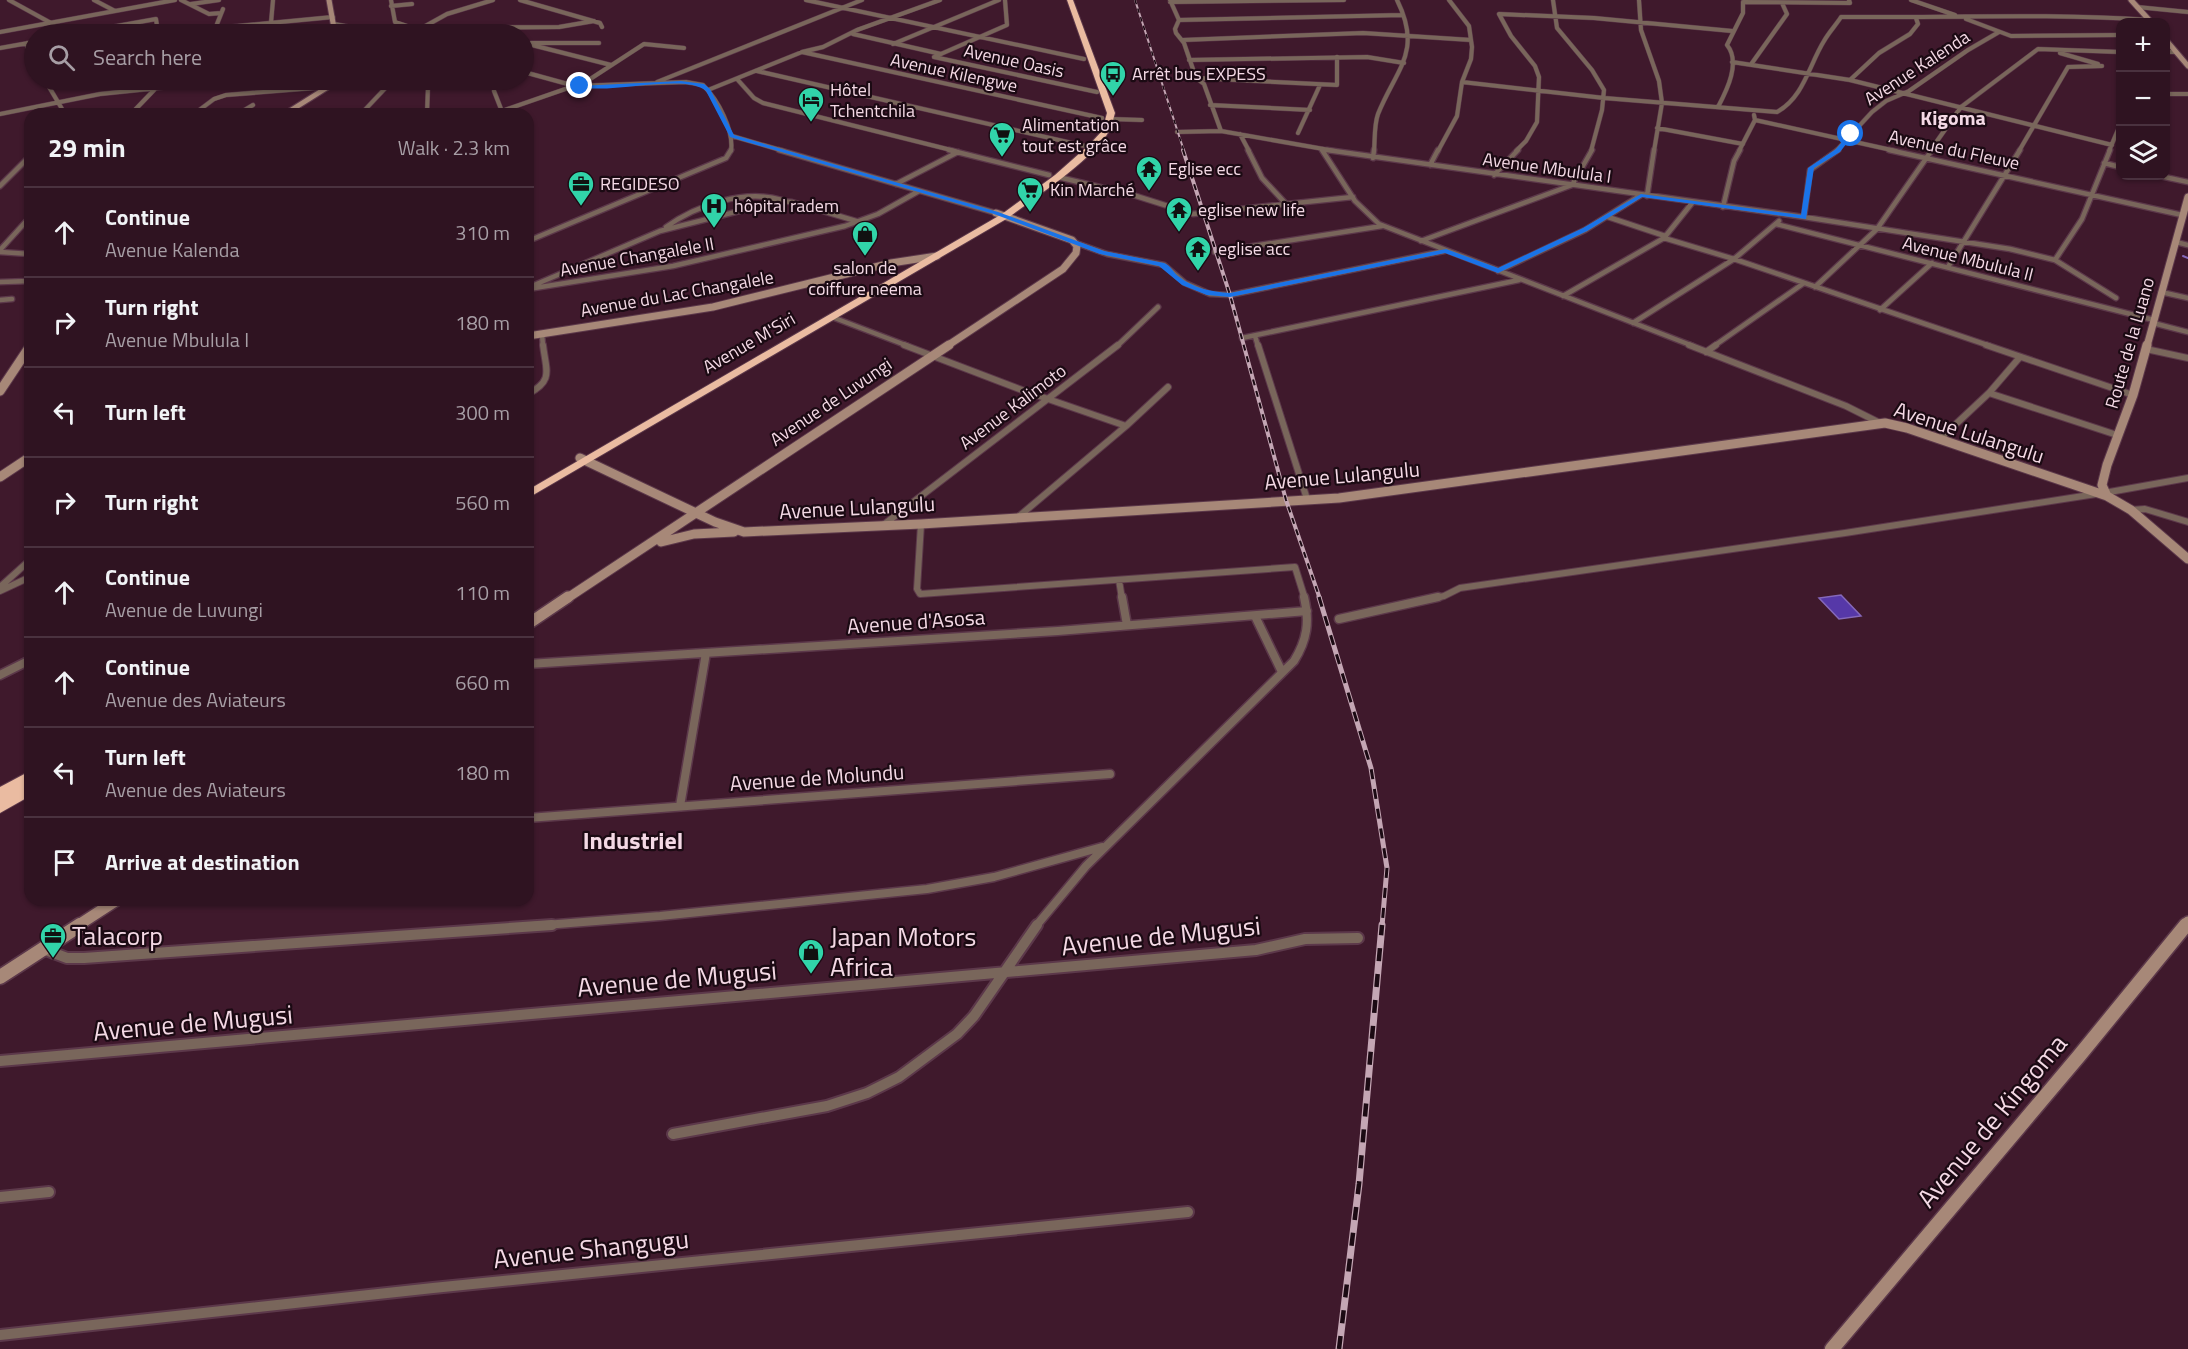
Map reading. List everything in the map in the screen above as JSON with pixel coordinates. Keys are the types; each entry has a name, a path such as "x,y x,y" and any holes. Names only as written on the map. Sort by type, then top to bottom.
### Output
{"highway":[{"path":"1064,0 1084,59 1102,98"},
{"path":"1070,0 1102,98 1106,118"},
{"name":"Avenue M'Siri","path":"1053,176 1085,146 1106,118"},
{"name":"Avenue M'Siri","path":"534,484 583,459 937,256 1000,214 1101,139 1106,118"},
{"name":"Avenue M'Siri","path":"534,491 583,459 922,257 1000,214"},
{"path":"0,794 24,780"},
{"path":"0,807 24,793"}],"street":[{"path":"0,1 8,0 58,24"},
{"path":"94,0 115,11"},
{"path":"42,24 175,0"},
{"path":"181,0 209,14 221,14"},
{"path":"190,4 219,0"},
{"path":"270,22 273,0"},
{"path":"329,0 334,24"},
{"path":"391,0 395,22 402,24"},
{"path":"462,0 469,7"},
{"path":"430,24 447,14 493,0"},
{"path":"520,0 594,21 602,27"},
{"path":"807,0 1084,59"},
{"path":"823,3 828,0"},
{"path":"653,84 862,0"},
{"path":"708,90 802,52 823,47 853,34 851,33 854,31 940,0"},
{"path":"892,44 999,0"},
{"name":"Avenue Oasis","path":"1005,0 1007,24 933,58 995,69 1102,98"},
{"path":"1221,131 1204,84 1196,78 1183,40 1175,31 1179,20 1170,1 1344,0"},
{"path":"1373,158 1377,116 1404,63 1409,43 1397,0"},
{"path":"1430,165 1457,116 1462,82 1471,58 1471,40 1465,19 1449,0"},
{"path":"1421,241 1572,185 1595,144 1604,98 1601,82 1557,28 1553,15 1553,0"},
{"path":"1498,271 1608,217 1644,196 1662,103 1659,81 1649,57 1640,22 1639,0"},
{"path":"1911,0 1999,32 2021,36 2116,35"},
{"path":"2131,0 2147,18"},
{"path":"1718,107 1726,92 1732,62 1732,53 1727,45 1743,13 1743,2 1848,1"},
{"path":"1752,63 1787,14 1782,3"},
{"path":"391,6 412,4"},
{"path":"2137,7 2188,12"},
{"path":"218,24 223,9"},
{"path":"1179,20 1402,15"},
{"path":"1494,175 1526,141 1534,129 1537,122 1539,90 1539,77 1535,66 1511,36 1499,15 1553,15 1732,31"},
{"path":"1462,82 1604,98 1781,111 1797,94 1825,39 1844,17 2079,15 2116,18"},
{"path":"249,24 333,17"},
{"path":"1850,80 1879,53 1913,31 1917,24 1916,18"},
{"path":"134,24 156,19 157,24"},
{"path":"534,27 569,26 594,21"},
{"path":"0,32 24,27"},
{"name":"Avenue Kalenda","path":"1804,218 1811,168 1832,156 1878,107 1922,83 1968,50 1999,32"},
{"path":"1183,40 1363,33 1471,40"},
{"name":"Avenue Oasis","path":"853,34 941,54"},
{"path":"534,43 599,43"},
{"path":"0,48 24,44"},
{"path":"516,108 578,86 644,44 684,48"},
{"path":"2170,45 2188,66"},
{"path":"534,46 611,65"},
{"path":"1815,287 1877,229 1924,157 1961,107 2028,54 2037,50 2116,52"},
{"path":"1948,267 2068,68 2102,66 2047,50"},
{"name":"Avenue Kilengwe","path":"802,52 1106,118 1142,120"},
{"path":"2170,52 2176,52"},
{"path":"1196,78 1338,85 1337,57"},
{"path":"1190,60 1367,57 1404,63"},
{"path":"2181,58 2188,59"},
{"path":"1732,62 1752,63 1850,80 2112,145"},
{"path":"758,71 1085,146"},
{"path":"534,75 578,86 696,83 705,86 708,90 732,136 731,152 726,158 534,238"},
{"path":"737,79 754,98 764,103 1133,195 1190,214 1203,215 1353,197"},
{"path":"1298,133 1320,85"},
{"path":"53,90 62,108"},
{"path":"30,108 106,93 136,90"},
{"path":"137,108 154,90"},
{"path":"202,108 214,99 226,95 289,90"},
{"path":"294,108 322,90"},
{"path":"367,108 384,90"},
{"path":"426,108 428,90"},
{"path":"495,92 500,108"},
{"path":"2170,94 2188,94"},
{"path":"248,108 253,105"},
{"path":"1210,105 1310,110"},
{"path":"0,114 24,109"},
{"path":"1723,207 1731,170 1755,120 1753,110"},
{"name":"Avenue du Fleuve","path":"1755,120 2091,194 2184,218"},
{"path":"2055,260 2082,219 2121,126"},
{"path":"1657,128 1743,144"},
{"name":"Avenue Mbulula I","path":"1177,132 1221,131 1373,158 2010,249 2055,260 2116,298"},
{"path":"1240,134 1262,178 1288,206"},
{"path":"732,136 1000,214 1064,236 1076,243 1107,254 1161,264 1168,267 1173,276 1210,294 1230,295 1446,251"},
{"path":"1322,149 1353,197 1372,220 1383,226 1846,406 1880,423"},
{"path":"896,184 958,152"},
{"path":"0,186 24,162"},
{"path":"2104,163 2116,166"},
{"path":"2170,178 2188,182"},
{"name":"Avenue Changalele II","path":"534,287 673,266 858,222 878,214 919,191"},
{"path":"666,229 669,224 688,215 721,203 761,195 774,196 784,201 858,222"},
{"name":"Route de la Luano","path":"2103,494 2102,485 2117,435 2133,395 2188,200"},
{"path":"534,285 666,229 784,201"},
{"path":"1563,296 1664,237 1692,202"},
{"path":"1633,323 1734,259 1776,224 1782,216"},
{"path":"1608,217 2133,395"},
{"path":"0,251 24,224"},
{"name":"Avenue Mbulula II","path":"1776,224 1858,247 1948,267 2188,332"},
{"path":"1215,252 1383,226"},
{"path":"2176,242 2188,245"},
{"name":"Avenue de Luvungi","path":"534,620 1063,269 1076,253 1076,243"},
{"path":"0,251 24,253"},
{"name":"Avenue du Lac Changalele","path":"534,335 713,308 922,257 937,256"},
{"path":"1880,310 1932,263"},
{"path":"1242,338 1520,280"},
{"path":"0,282 24,281"},
{"path":"1706,352 1804,283"},
{"path":"2161,292 2188,298"},
{"path":"0,300 12,299"},
{"name":"Avenue Kalimoto","path":"882,526 1113,350 1158,307"},
{"path":"832,317 1126,426"},
{"path":"534,391 543,386 547,378 542,334"},
{"path":"1255,336 1307,499"},
{"path":"2146,348 2188,358"},
{"path":"0,391 24,355"},
{"path":"1940,439 1989,393 2020,357"},
{"path":"1017,518 1126,426 1168,387"},
{"path":"1989,393 2117,435"},
{"name":"Avenue Lulangulu","path":"583,459 697,514 744,532 1017,518 1410,490 1880,423 1900,426 2103,494 2130,510 2188,559"},
{"path":"0,477 24,461"},
{"path":"1339,619 1444,596 1460,588 1845,533 2103,494 2188,478"},
{"path":"2130,510 2145,509 2188,522"},
{"path":"673,1134 827,1106 883,1086 957,1034 974,1016 1064,891 1105,846 1282,672 1304,647 1309,631 1307,611 1296,567 921,594 917,590 921,524"},
{"path":"648,546 682,536 744,532"},
{"path":"0,589 24,567"},
{"path":"0,589 24,579"},
{"path":"1119,580 1127,626"},
{"name":"Avenue d'Asosa","path":"534,664 1127,626 1307,611"},
{"path":"1255,616 1282,672"},
{"path":"680,806 706,653"},
{"path":"0,675 24,663"},
{"name":"Avenue de Molundu","path":"534,818 1110,774"},
{"path":"43,949 67,958 84,958 217,946 434,933 683,914 928,889 1034,868 1105,846"},
{"path":"0,977 108,906"},
{"name":"Avenue de Kingoma","path":"1832,1349 2079,1056 2188,922"},
{"name":"Avenue de Mugusi","path":"0,1061 1256,950 1305,939 1358,938"},
{"path":"0,1197 49,1192"},
{"name":"Avenue Shangugu","path":"0,1335 445,1287 1188,1212"}],"shaded area":[{"path":"1841,595 1861,616 1839,619 1819,598"}],"waterway":[{"path":"2183,256 2188,258"}],"railway":[{"path":"1135,0 1184,151"},
{"path":"1183,150 1230,295 1286,500 1320,599"},
{"path":"1319,597 1371,768 1387,868 1382,926"},
{"path":"1339,1349 1359,1184 1382,925"}],"place":[{"name":"Arrêt bus EXPESS","path":"1113,97"},
{"name":"Hôtel Tchentchila","path":"811,123"},
{"name":"Alimentation tout est grâce","path":"1002,158"},
{"name":"Eglise ecc","path":"1149,192"},
{"name":"REGIDESO","path":"581,207"},
{"name":"Kin Marché","path":"1030,213"},
{"name":"hôpital radem","path":"714,229"},
{"name":"eglise new life","path":"1179,233"},
{"name":"salon de coiffure neema","path":"865,257"},
{"name":"eglise acc","path":"1198,272"},
{"name":"Talacorp","path":"53,959"},
{"name":"Japan Motors Africa","path":"811,975"}],"district":[{"name":"Kigoma","path":"1953,118"},
{"name":"Industriel","path":"633,841"}],"route":[{"path":"580,86 681,82 703,85 708,90 732,136 996,213 1064,236 1102,253 1161,264 1168,267 1178,280 1210,294 1230,295 1446,251 1498,271 1585,230 1641,195 1804,218 1811,168 1832,156 1851,134"}]}
